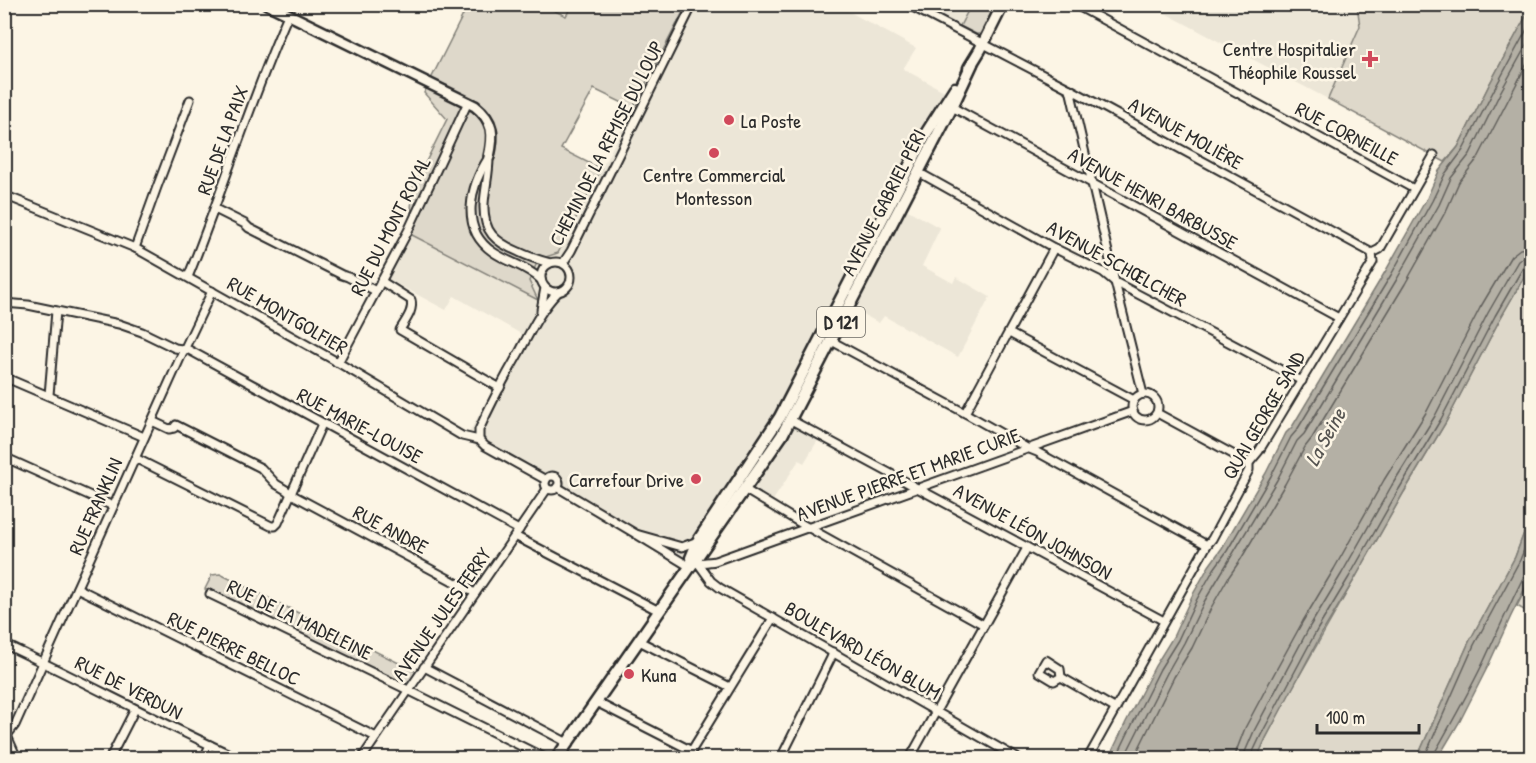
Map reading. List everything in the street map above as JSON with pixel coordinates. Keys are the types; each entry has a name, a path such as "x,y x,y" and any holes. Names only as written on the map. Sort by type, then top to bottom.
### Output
{"main road":[{"name":"AVENUE GABRIEL PÉRI","path":"693,565 791,420 1003,4"},
{"name":"AVENUE GABRIEL PÉRI","path":"693,565 698,541 780,417 927,132 972,64"},
{"name":"D 121","path":"557,759 693,565"}],"street":[{"path":"267,4 468,102 480,110 489,121 493,135 484,200 489,230 504,246 538,260 563,263 569,268 572,280 568,287 558,292 540,313 478,430 479,440"},
{"name":"CHEMIN DE LA REMISE DU LOUP","path":"563,263 693,4"},
{"name":"AVENUE MOLIÈRE","path":"907,4 1070,89 1372,253"},
{"name":"RUE CORNEILLE","path":"1074,4 1414,189"},
{"name":"RUE DE LA PAIX","path":"188,277 215,209 258,87 288,15"},
{"path":"1070,89 1143,394"},
{"path":"135,248 190,100"},
{"name":"RUE DU MONT ROYAL","path":"336,362 340,359 408,231 468,102"},
{"name":"AVENUE HENRI BARBUSSE","path":"952,107 1339,318"},
{"name":"QUAI GEORGE SAND","path":"1088,759 1212,539 1249,470 1249,463 1259,451 1302,381 1373,262 1372,253 1380,249 1434,155"},
{"path":"489,157 480,170 472,194 471,214 474,229 490,250 533,272 545,288 558,292"},
{"name":"AVENUE SCHŒLCHER","path":"918,172 1054,248 1103,272 1115,282 1302,381"},
{"name":"RUE MONTGOLFIER","path":"4,195 135,248 462,436 479,440 485,446 546,480 549,477 555,478 558,483 557,488 693,565"},
{"path":"215,209 375,291"},
{"path":"965,413 1054,248"},
{"path":"541,280 543,270 550,263"},
{"path":"381,281 411,300 411,312 400,330 500,388"},
{"path":"540,313 545,288"},
{"name":"RUE FRANKLIN","path":"6,732 15,725 212,291"},
{"name":"RUE MARIE-LOUISE","path":"4,303 28,305 120,324 175,348 184,349 659,611"},
{"path":"49,394 56,311"},
{"path":"1009,333 1134,400"},
{"path":"832,340 1207,545"},
{"path":"5,377 49,394 144,437"},
{"path":"1143,394 1155,398 1158,404 1157,413 1153,418 1144,420 1138,418 1132,405 1139,395 1143,394"},
{"name":"AVENUE PIERRE ET MARIE CURIE","path":"693,565 715,561 1133,411"},
{"path":"1157,413 1249,463"},
{"name":"AVENUE LÉON JOHNSON","path":"791,420 1164,621"},
{"name":"RUE ANDRE","path":"152,421 169,429 176,425 261,468 276,484 291,494 476,593"},
{"path":"135,458 275,526 322,424"},
{"path":"4,457 113,506"},
{"path":"546,480 547,489 557,488"},
{"name":"AVENUE JULES FERRY","path":"362,759 547,489"},
{"path":"744,489 808,528 984,625"},
{"name":"RUE MONTGOLFIER","path":"636,534 682,548 698,541"},
{"path":"910,759 1027,548"},
{"path":"711,581 710,569 715,561"},
{"name":"BOULEVARD LÉON BLUM","path":"693,565 711,581 1017,759"},
{"name":"RUE PIERRE BELLOC","path":"77,588 376,737"},
{"name":"RUE DE LA MADELEINE","path":"210,594 545,759"},
{"path":"687,759 773,618"},
{"path":"639,641 730,687"},
{"name":"RUE DE VERDUN","path":"4,644 238,759"},
{"path":"781,759 833,652"},
{"path":"424,668 568,743"},
{"path":"1061,677 1116,708"},
{"path":"596,702 692,751"},
{"path":"111,759 135,710"},
{"path":"6,732 19,757"},
{"path":"204,759 210,746"},
{"path":"4,754 10,753 19,757"}],"shaded area":[{"path":"835,4 916,48 903,69 946,92 897,204 940,228 922,266 953,283 956,277 990,297 958,357 884,316 879,323 851,308 793,427 818,440 804,463 799,460 770,505 746,493 695,567 465,440 523,335 454,296 446,310 388,279 410,234 537,299 529,281 541,256 558,253 686,5"},
{"path":"995,4 980,34 960,26 971,5"},
{"path":"468,5 542,5 566,16 572,5 673,5 684,10 633,108 594,89 561,149 601,169 558,253 546,257 540,256 529,281 538,300 410,234 412,190 447,119 424,93"},
{"path":"927,5 971,5 960,26 925,8"},
{"name":"Centre Hospitalier Théophile Roussel","path":"1150,5 1519,5 1434,155"},
{"name":"Centre Hospitalier Théophile Roussel","path":"1357,5 1531,5 1458,147 1445,162 1328,99 1360,26"},
{"path":"1531,265 1531,514 1515,557 1469,642 1417,758 1257,758 1289,694 1446,422"},
{"path":"220,574 419,673 408,690 210,594 205,589 212,575"},
{"path":"1531,579 1531,614 1517,606"}],"water":[{"name":"La Seine","path":"1531,7 1531,265 1446,422 1322,633 1257,758 1109,758 1192,596 1266,473 1286,433 1292,427 1385,272 1427,198 1439,171 1458,147"},
{"path":"1531,514 1531,576 1460,721 1438,758 1417,758 1469,642 1515,557"}],"place":[{"name":"Centre Hospitalier Théophile Roussel","path":"1370,59"},
{"name":"La Poste","path":"729,120"},
{"name":"Centre Commercial Montesson","path":"714,153"},
{"name":"Carrefour Drive","path":"696,479"},
{"name":"Kuna","path":"629,674"}]}
